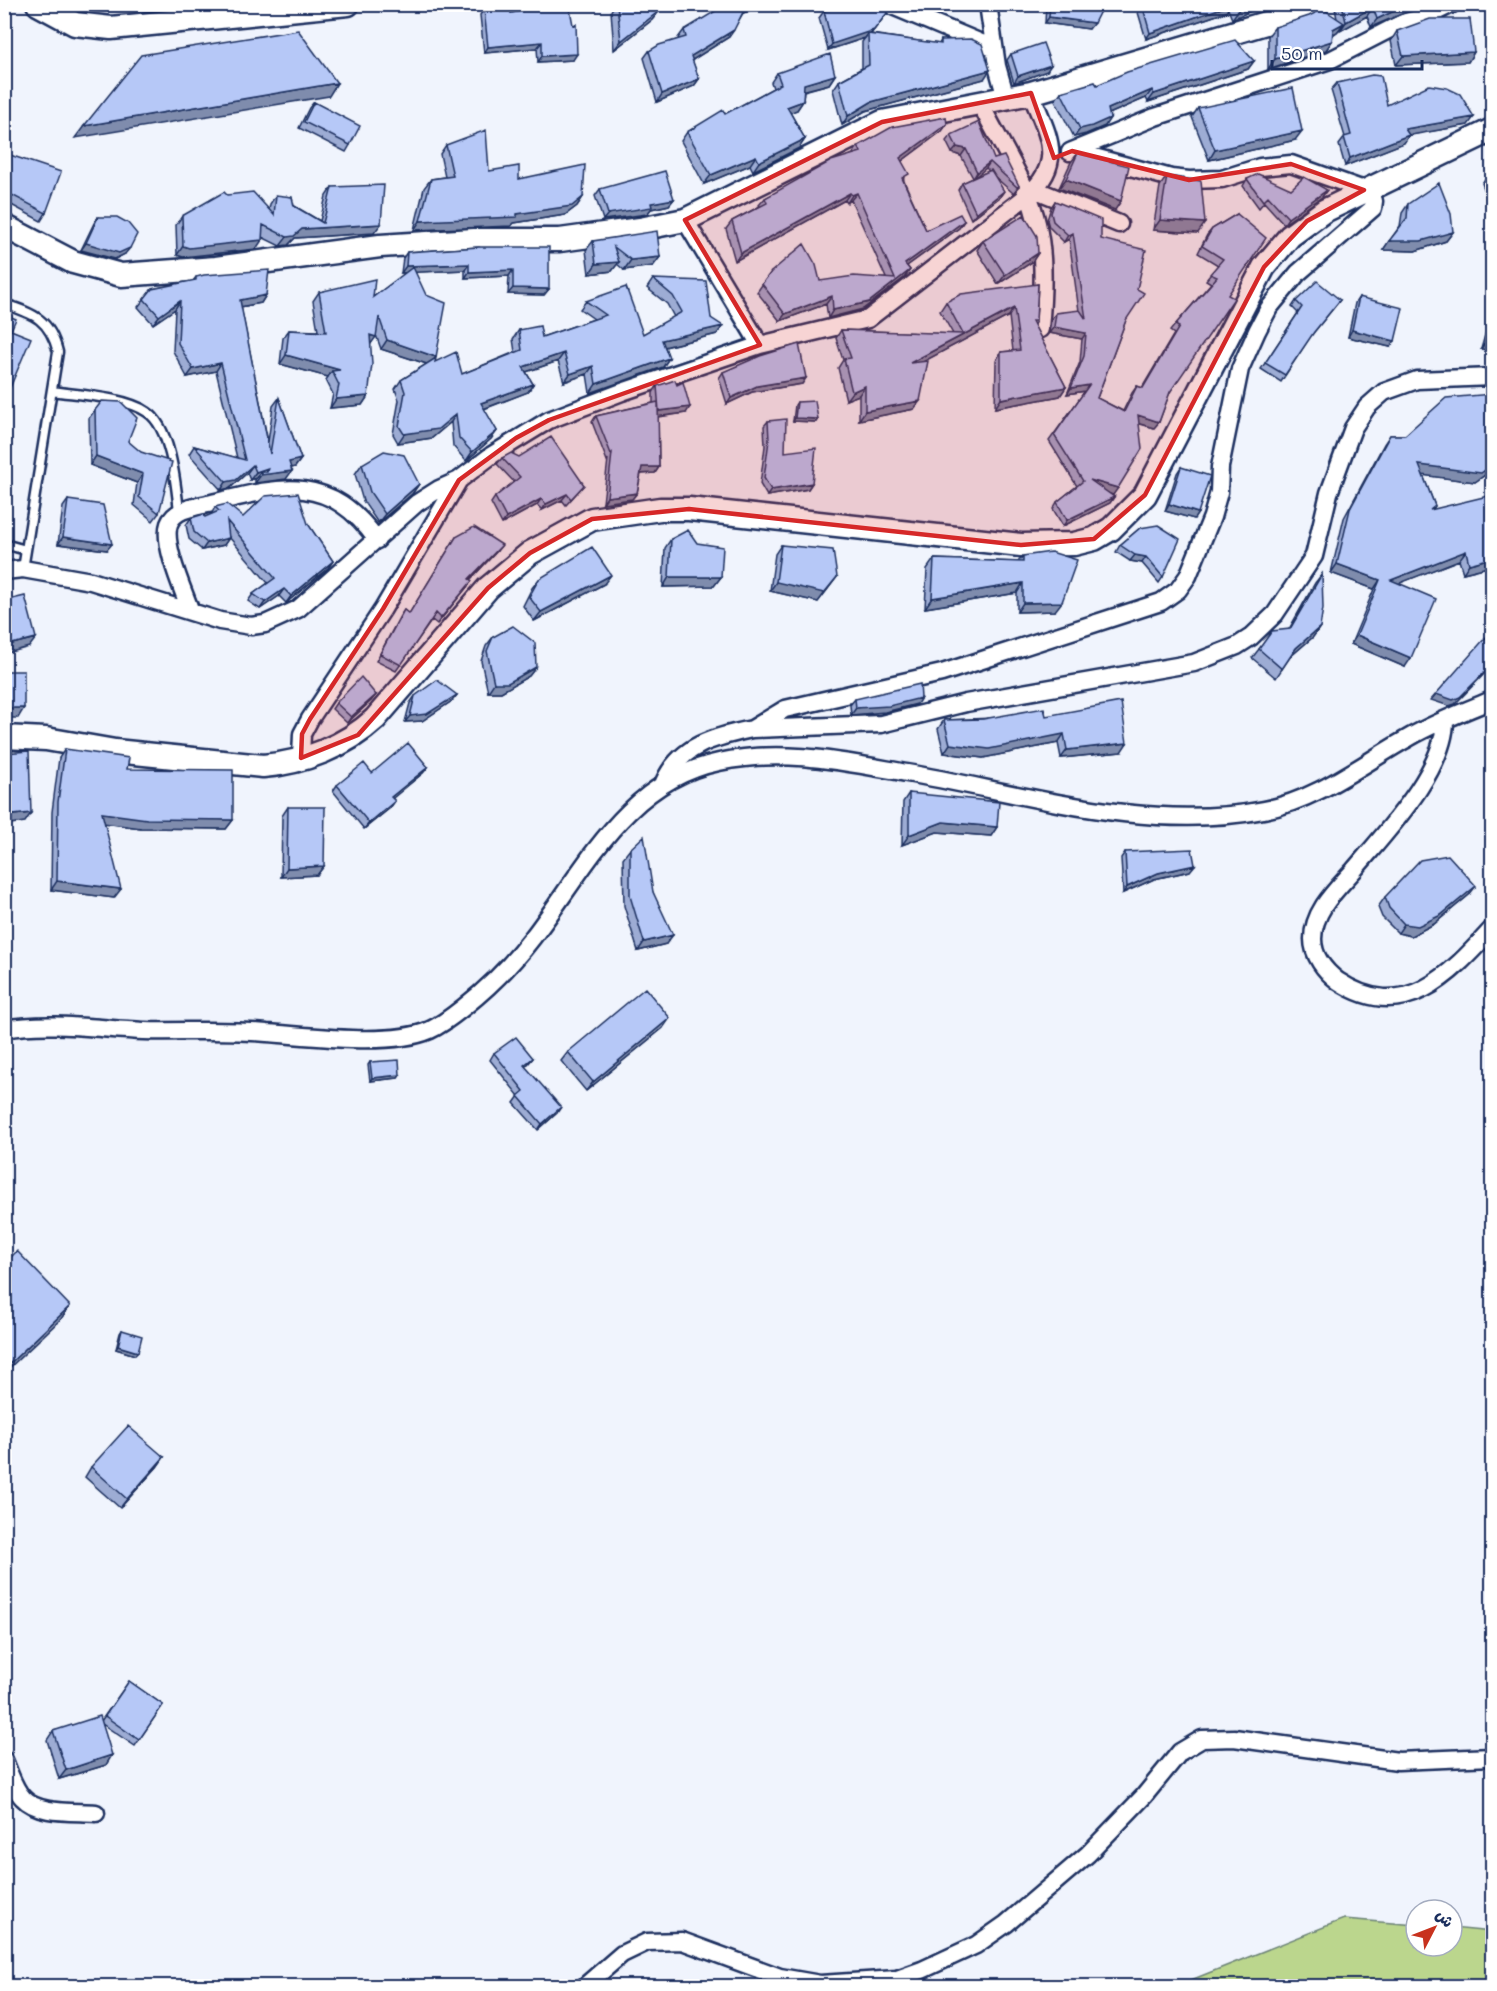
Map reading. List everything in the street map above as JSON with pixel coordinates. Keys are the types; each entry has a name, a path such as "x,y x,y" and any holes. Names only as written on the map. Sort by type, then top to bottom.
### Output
{"street":[{"path":"38,4 75,24 111,28 348,4"},
{"path":"888,4 993,48"},
{"path":"988,4 993,48 1006,98"},
{"path":"1052,159 1155,117 1330,60 1402,22 1425,16 1452,4"},
{"path":"4,226 73,262 121,275 216,268 380,246 474,240 560,240 685,220 882,122 1031,93 1303,7"},
{"path":"4,572 23,569 90,581 236,624 250,626 274,621 298,609 427,496 459,480 516,438 549,420 622,392 760,345 868,319 1031,192 1046,174 1052,159 1048,135 1031,93"},
{"path":"980,103 1031,192 1043,266 1040,329"},
{"path":"4,737 46,739 115,751 238,764 281,764 301,758 358,735 397,694 488,588 530,553 592,519 660,509 689,509 1021,545 1074,544 1094,539 1111,529 1145,495 1264,267 1290,236 1307,221 1364,190 1486,136"},
{"path":"752,729 785,709 910,681 1018,650 1161,602 1178,590 1192,567 1212,517 1219,492 1220,467 1240,369 1257,331 1269,308 1298,273 1373,208 1374,201 1364,190 1291,164 1260,167 1222,179 1189,180 1171,178 1072,151"},
{"path":"1031,192 1119,224"},
{"path":"685,220 760,345"},
{"path":"664,782 674,762 687,752 709,741 752,729 881,724 966,703 1194,663 1237,646 1257,632 1275,614 1314,556 1329,493 1353,428 1367,407 1384,392 1417,380 1492,377"},
{"path":"301,758 302,735 310,719 383,609 459,480"},
{"path":"191,612 167,541 168,526 179,511 268,490 297,489 328,496 340,503 364,523 376,540"},
{"path":"4,1029 53,1026 158,1031 243,1031 340,1039 380,1038 427,1031 446,1021 494,982 535,935 602,838 664,782 700,766 724,760 758,756 810,757 949,779 1059,803 1172,818 1269,810 1308,796 1340,780 1415,734 1492,700"},
{"path":"1445,720 1443,737 1431,768 1412,798 1319,914 1313,940 1316,955 1325,969 1347,986 1373,996 1404,996 1424,991 1437,983 1456,968 1492,929"},
{"path":"810,757 813,728"},
{"path":"585,1986 622,1954 647,1941 682,1941 780,1977 820,1984 897,1979 922,1970 976,1945 1006,1924 1088,1854 1144,1796 1180,1752 1202,1739 1234,1738 1398,1761 1492,1757"},
{"path":"4,1760 23,1798 31,1804 43,1808 96,1813"}],"lane":[{"path":"4,304 39,318 53,331 58,352 23,569"},
{"path":"52,391 126,403 150,413 158,423 169,450 179,511"},
{"path":"4,544 26,550"}],"highlighted area":[{"path":"1031,93 1054,158 1072,151 1189,180 1291,164 1364,190 1307,221 1264,267 1145,495 1094,539 1021,545 689,509 592,519 530,553 488,588 358,735 301,758 302,734 310,719 383,609 459,480 516,438 549,420 760,345 685,220 882,122"}],"green space":[{"path":"1344,1919 1404,1924 1404,1958 1464,1958 1464,1929 1492,1932 1492,1986 1176,1986"}],"building":[{"path":"557,4 569,4 573,25 576,24 577,54 542,56 542,42 488,47 484,9 510,7 511,13"},
{"path":"617,4 664,4 659,11 621,41"},
{"path":"727,4 751,4 746,6 734,30 691,56 699,79 662,94 649,51 659,45 686,37 684,30"},
{"path":"853,4 884,4 887,13 874,30 832,44 824,11"},
{"path":"1050,4 1102,4 1102,7 1094,23 1049,17"},
{"path":"1142,4 1230,4 1230,5 1150,33"},
{"path":"1236,4 1251,4 1239,9"},
{"path":"1342,4 1409,4 1377,19 1373,7 1346,22"},
{"path":"1323,9 1344,23 1333,29 1332,41 1275,59 1275,27"},
{"path":"1430,19 1470,19 1474,52 1403,56 1397,31"},
{"path":"298,30 337,83 84,126 141,55"},
{"path":"868,34 941,44 941,40 971,39 982,44 990,70 871,102 848,116 839,81 869,65"},
{"path":"1235,40 1254,61 1154,94 1152,90 1108,109 1110,118 1092,126 1080,129 1061,92 1095,82 1097,85 1127,72"},
{"path":"1043,43 1051,65 1018,76 1011,54"},
{"path":"830,54 835,75 804,84 803,101 787,107 805,139 759,162 756,156 711,175 687,132 723,110 725,114 781,84 777,73"},
{"path":"1372,75 1381,76 1387,105 1429,85 1447,88 1460,94 1474,117 1405,129 1409,135 1350,158 1344,137 1351,135 1337,83"},
{"path":"1293,88 1302,131 1215,150 1198,108"},
{"path":"314,102 360,126 350,145 304,122"},
{"path":"946,117 947,124 900,158 909,174 902,178 926,230 960,214 964,221 905,264 910,270 869,302 833,310 832,296 785,314 762,284 771,272 804,244 816,265 820,281 854,276 895,279 857,193 852,195 850,193 741,253 732,221 767,203 765,198 831,161 861,152 858,146 892,127"},
{"path":"979,122 994,159 1004,156 1019,186 1017,187 990,162 977,172 966,149 957,147 951,135"},
{"path":"486,130 489,171 519,166 519,179 585,165 583,197 572,206 517,214 517,217 420,221 431,179 453,176 446,145"},
{"path":"4,153 61,172 46,213 6,192 9,185 4,183"},
{"path":"1078,153 1129,166 1121,201 1066,179"},
{"path":"991,170 1004,191 976,213 962,183"},
{"path":"665,171 674,199 651,203 652,207 608,214 600,189"},
{"path":"1258,174 1291,189 1304,177 1327,190 1288,218 1268,196 1263,201 1247,179"},
{"path":"1492,174 1492,189 1487,176"},
{"path":"1167,176 1201,181 1205,223 1160,220"},
{"path":"1439,183 1451,214 1453,232 1421,241 1389,241 1407,218 1408,204"},
{"path":"384,185 381,224 302,229 294,236 287,237 263,225 262,240 189,248 183,246 182,216 224,192 227,195 253,192 274,215 276,195 292,197 294,206 323,223 332,187"},
{"path":"1055,201 1101,220 1101,239 1146,250 1137,289 1144,293 1126,320 1097,398 1124,412 1137,386 1143,388 1179,327 1175,325 1217,277 1210,274 1223,259 1202,246 1212,229 1237,214 1266,238 1228,295 1234,298 1233,300 1170,392 1159,422 1138,415 1142,449 1118,488 1090,480 1114,497 1067,520 1057,502 1083,481 1054,435 1089,385 1071,388 1084,356 1086,333 1054,327 1056,313 1080,310 1086,319 1073,233 1068,235 1053,221 1051,213"},
{"path":"1024,215 1037,236 1038,253 1005,275 983,241"},
{"path":"98,217 117,217 128,223 137,234 130,248 119,253 86,243"},
{"path":"657,231 660,257 631,260 614,247 619,262 596,264 593,241"},
{"path":"479,247 549,247 549,289 513,288 513,270 469,272 469,264 406,266 407,252"},
{"path":"413,267 426,295 446,303 436,357 387,340 379,317 376,337 370,335 372,364 368,396 336,399 339,385 332,371 340,370 286,355 289,330 326,332 319,292 375,279 373,297"},
{"path":"269,270 266,295 240,300 270,454 279,398 301,459 289,462 292,471 261,475 260,472 267,472 268,468 256,472 253,465 236,480 226,482 194,446 245,460 221,363 193,369 178,343 180,301 159,316 144,299 152,289 196,280 196,277 204,275"},
{"path":"653,279 706,281 711,318 723,326 662,340 669,358 596,384 593,366 570,374 564,353 523,367 533,384 481,403 497,431 472,452 459,438 456,414 438,429 404,434 399,426 405,392 401,380 436,358 435,362 456,352 462,374 522,350 519,330 540,326 542,337 606,315 586,301 626,287 643,334 682,312 673,296"},
{"path":"1317,281 1340,300 1314,332 1285,375 1265,363 1302,307 1296,301"},
{"path":"1038,284 1036,321 1032,321 1066,387 1001,399 1001,352 1020,350 1014,308 910,363 928,361 920,401 865,411 865,386 852,392 844,359 851,358 841,330 963,334 946,302 961,294"},
{"path":"1359,297 1403,308 1395,341 1352,330"},
{"path":"4,314 16,319 11,330 31,338 4,402"},
{"path":"1492,317 1492,344 1485,343"},
{"path":"799,344 806,378 757,386 731,398 723,372 760,356"},
{"path":"675,380 677,385 683,382 690,407 659,411 657,386"},
{"path":"1492,394 1492,465 1481,473 1419,465 1435,506 1430,510 1492,495 1492,558 1469,564 1466,551 1391,580 1436,599 1411,658 1357,635 1380,580 1337,564 1350,509 1390,435 1405,435 1446,398"},
{"path":"102,401 121,402 137,418 128,441 141,452 172,462 159,513 139,497 143,474 96,456 95,410"},
{"path":"815,401 818,419 795,418 797,402"},
{"path":"658,402 659,467 642,467 637,493 607,497 612,453 596,416"},
{"path":"786,419 785,452 816,448 812,483 771,490 764,478 769,440 768,421"},
{"path":"551,437 584,485 571,499 567,494 546,504 541,499 506,518 495,497 520,477 502,458 511,453 519,457"},
{"path":"384,451 404,455 419,484 385,514 370,492 362,464"},
{"path":"1181,467 1210,476 1198,513 1169,504"},
{"path":"298,493 308,524 333,561 291,596 284,589 265,602 253,594 275,578 227,521 229,538 207,543 194,532 191,518 204,514 205,517 219,511 215,507 227,504 243,517 265,496"},
{"path":"68,500 103,505 112,544 63,537"},
{"path":"1158,525 1180,539 1163,577 1146,557 1135,555 1120,545 1140,528"},
{"path":"474,527 502,545 469,579 472,581 441,618 436,613 401,665 380,654 404,610 409,614 456,537"},
{"path":"688,530 697,543 723,547 721,577 669,577 671,539"},
{"path":"781,545 833,550 837,577 824,593 776,582"},
{"path":"592,547 611,575 541,612 529,597 539,579"},
{"path":"1051,552 1077,560 1062,602 1023,603 1023,583 932,598 934,559 1023,562 1023,556"},
{"path":"1322,574 1323,608 1320,627 1296,648 1282,669 1259,649 1272,631 1290,629"},
{"path":"25,596 36,638 4,646 4,601"},
{"path":"513,626 535,643 536,667 508,683 494,683 487,651 493,637"},
{"path":"1486,637 1492,643 1492,665 1460,697 1453,700 1436,694"},
{"path":"4,671 24,671 24,708 4,708"},
{"path":"361,677 376,695 351,717 336,703"},
{"path":"437,680 457,695 427,714 410,716 415,696"},
{"path":"920,684 921,698 889,706 856,708 855,699"},
{"path":"1121,702 1127,743 1067,750 1064,734 989,749 950,744 944,720 983,719 1044,708 1046,716"},
{"path":"408,743 428,767 391,797 395,801 369,823 337,785 364,763 372,773"},
{"path":"65,749 129,758 127,769 233,770 233,820 147,819 102,813 121,889 57,881 58,802"},
{"path":"29,751 31,813 4,816 4,753"},
{"path":"909,793 999,802 997,827 943,822 909,835"},
{"path":"288,807 325,807 324,866 287,868"},
{"path":"644,836 653,892 673,935 644,942 630,896 630,849"},
{"path":"1192,849 1195,865 1158,873 1127,887 1125,852"},
{"path":"1448,855 1476,886 1441,915 1418,926 1404,924 1389,908 1385,897 1420,860"},
{"path":"645,988 670,1018 593,1082 568,1052"},
{"path":"516,1037 533,1058 524,1065 561,1107 542,1124 518,1096 524,1091 494,1053"},
{"path":"399,1060 400,1075 372,1078 370,1062"},
{"path":"17,1251 70,1306 4,1369 4,1264"},
{"path":"122,1330 142,1336 138,1352 118,1346"},
{"path":"128,1426 164,1457 127,1499 91,1467"},
{"path":"129,1681 163,1705 139,1740 105,1716"},
{"path":"100,1716 112,1755 66,1770 53,1731"}]}
